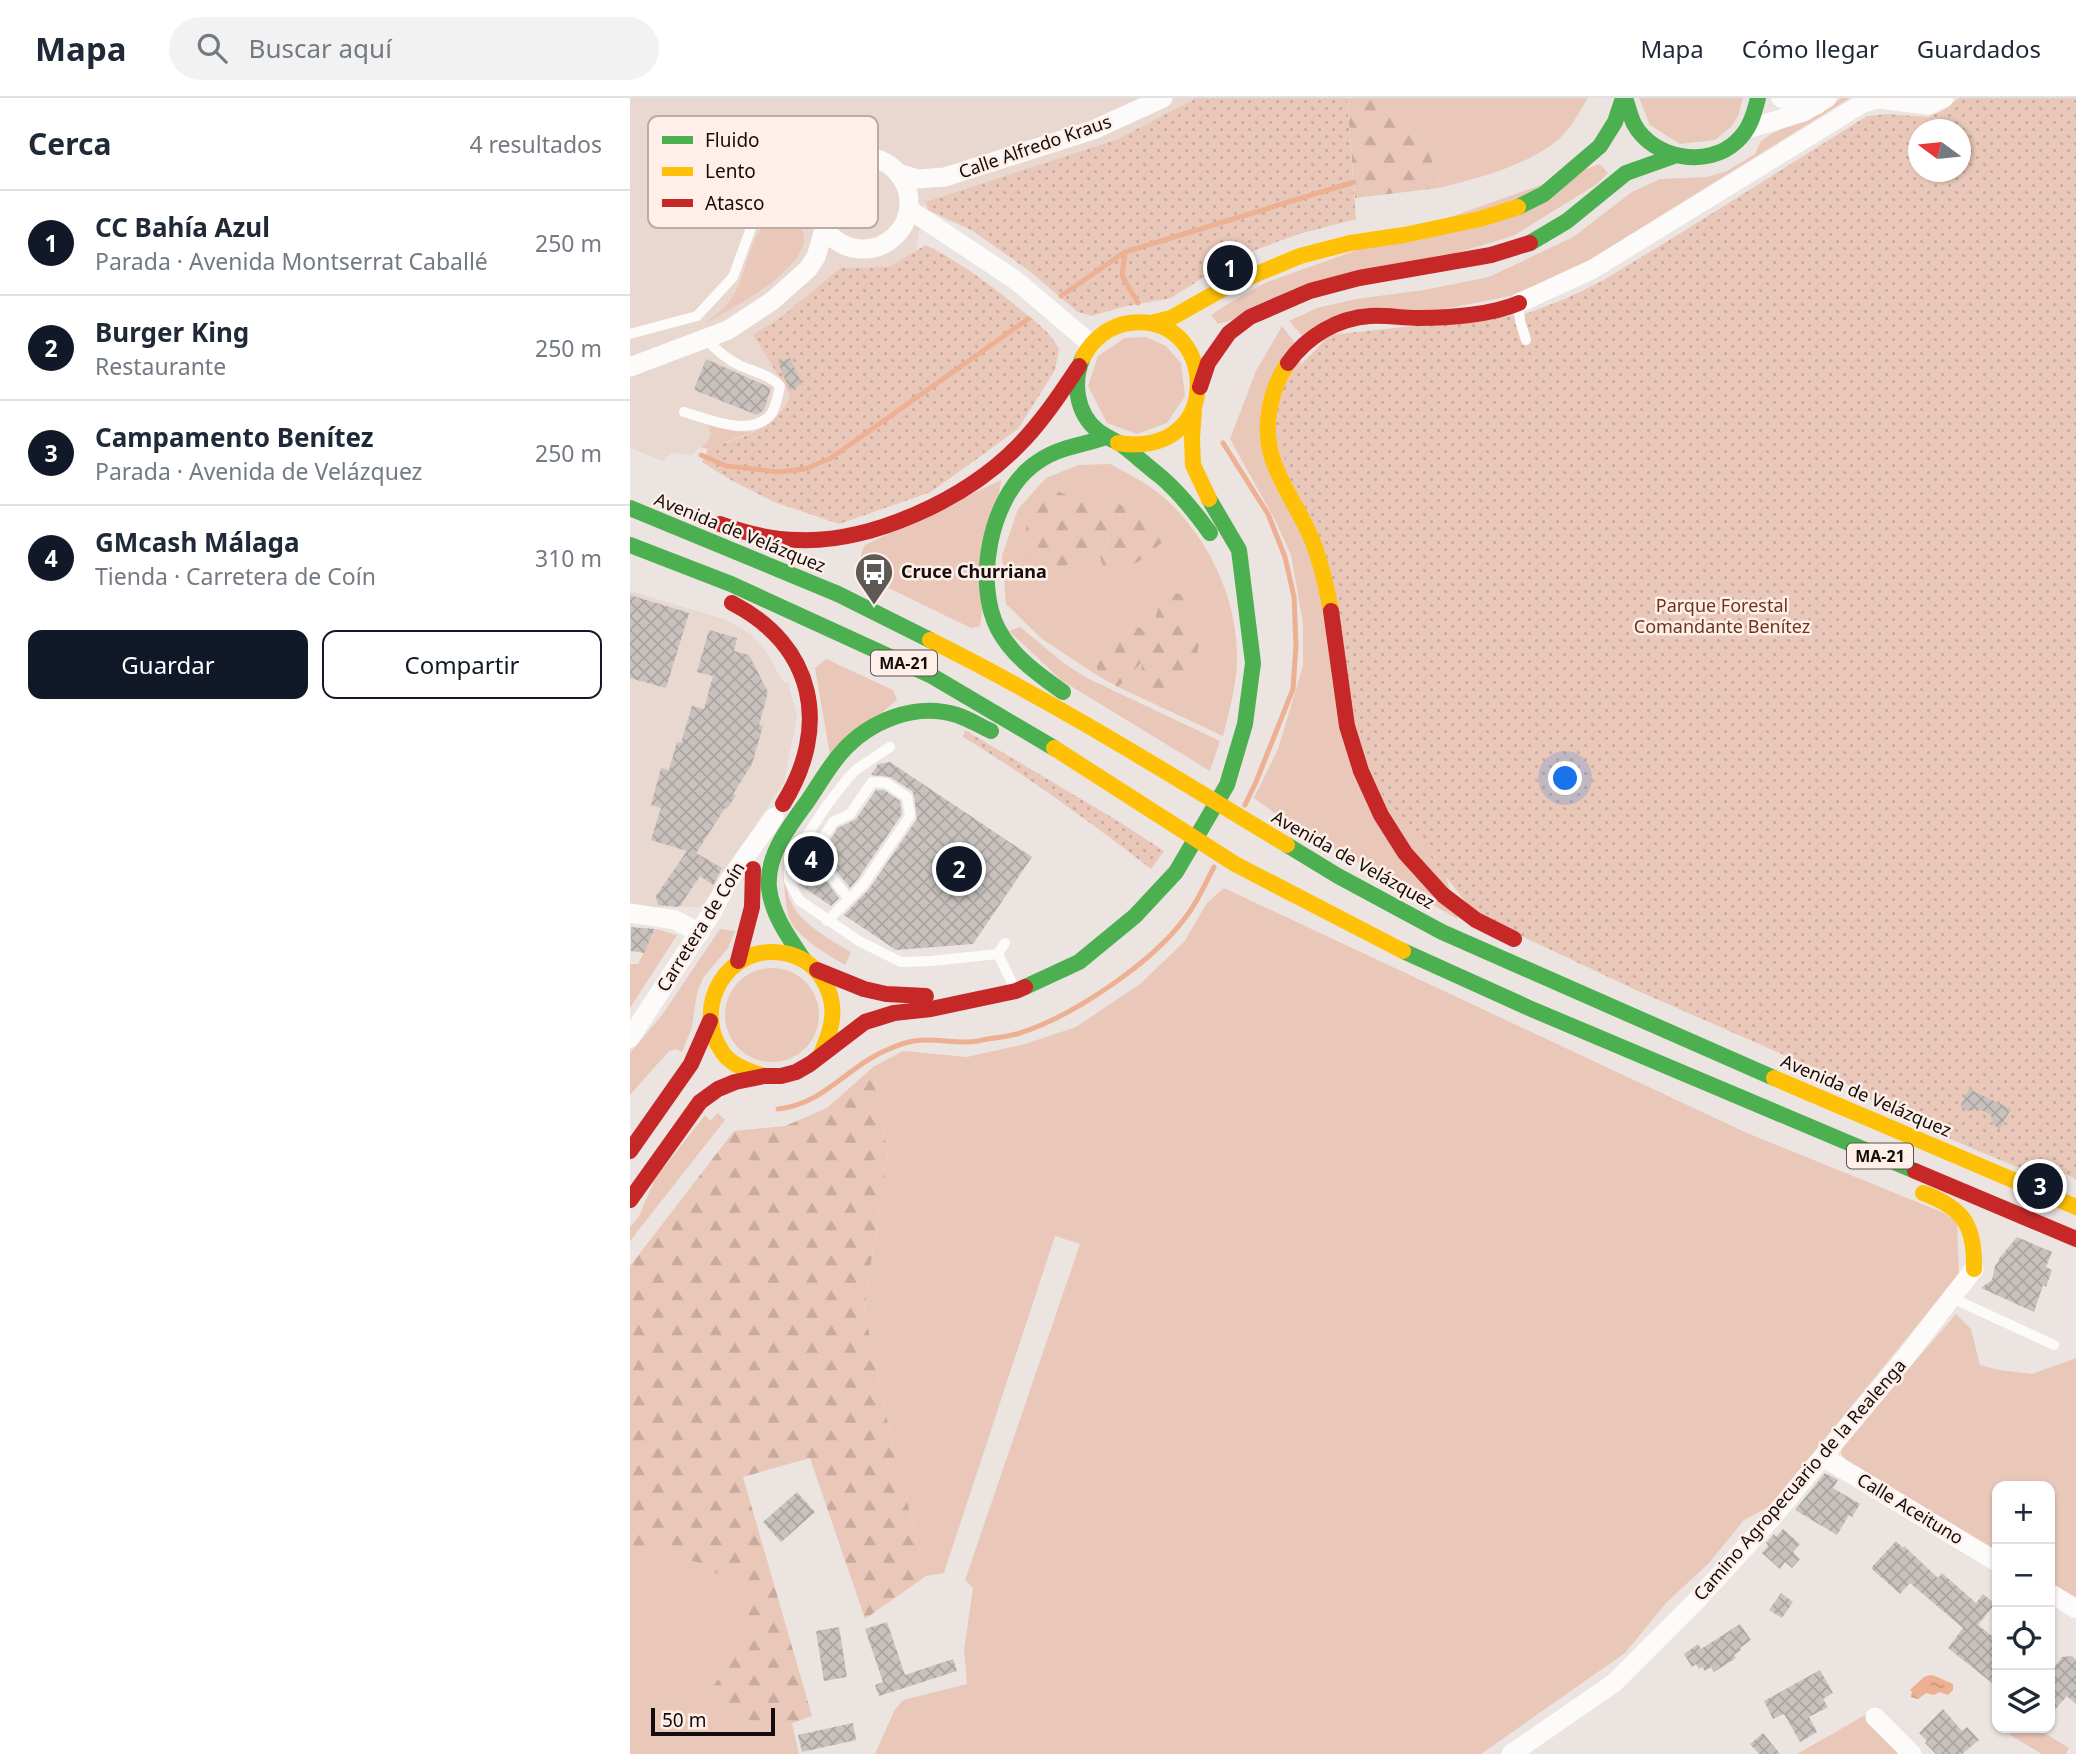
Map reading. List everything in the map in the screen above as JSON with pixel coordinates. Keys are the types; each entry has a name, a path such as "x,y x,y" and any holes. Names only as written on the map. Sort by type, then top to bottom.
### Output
{"main road":[{"path":"1624,98 1634,126 1644,139 1658,150 1692,159 1710,156 1739,140 1755,116 1758,98"},
{"path":"1151,323 1171,318 1228,286 1300,256 1350,243 1480,219 1545,194 1600,146 1615,122 1624,98"},
{"path":"634,1196 700,1102 718,1089 764,1076 781,1076 796,1072 865,1023 894,1013 932,1009 1016,991 1079,962 1135,916 1176,872 1227,785 1245,724 1253,663 1239,550 1210,502 1193,465 1194,410 1200,387 1208,363 1229,332 1250,317 1310,291 1359,278 1491,255 1530,243 1567,221 1626,173 1674,156"},
{"path":"1519,303 1509,308 1449,318 1375,316 1346,320 1320,334 1302,347 1286,365 1273,390 1266,440 1274,466 1314,543 1331,606 1347,725 1376,807 1398,844 1424,876 1449,900 1477,921 1524,944"},
{"path":"701,517 736,531 787,540 823,540 893,522 930,507 970,485 1007,458 1047,414 1091,344 1118,325 1151,323 1177,336 1195,359 1200,387"},
{"path":"1079,366 1076,382 1084,414 1094,427 1162,478 1189,504 1217,543 1248,611"},
{"path":"1126,748 1081,703 1041,677 1012,650 997,629 988,599 986,567 992,534 1006,499 1024,473 1044,458 1069,446 1112,440 1136,446 1154,444 1184,425 1194,410"},
{"name":"Avenida de Velázquez","path":"630,509 838,594 966,658 1126,748 1338,876 1442,932 2076,1207"},
{"name":"MA-21","path":"630,545 731,584 932,676 1058,750 1235,864 1388,944 1529,1008 2076,1239"},
{"path":"712,595 736,604 771,630 800,668 811,704 811,740 801,774 774,817 758,852 752,874 752,907 738,961"},
{"path":"821,1054 833,1029 835,1015 831,992 780,925 771,899 769,878 773,858 784,835 841,753 857,738 885,720 911,712 932,711 957,715 1002,737"},
{"path":"1065,775 1154,813"},
{"path":"764,1076 741,1069 724,1054 714,1036 710,1021 713,993 720,980 738,961 762,952 785,953 864,989 886,994 976,998"},
{"path":"1675,1016 1708,1049"},
{"path":"633,1146 691,1063 710,1021"},
{"path":"1732,1092 1775,1130"},
{"path":"1912,1188 1949,1204 1965,1220 1973,1238 1974,1269"},
{"path":"2009,1226 2027,1219"},
{"path":"1974,1269 1986,1249"}],"street":[{"name":"Calle Alfredo Kraus","path":"898,173 918,179 945,177 1093,130 1163,98"},
{"path":"1782,98 1792,103 1822,101"},
{"path":"1519,303 1593,269 1863,103 1878,99 1928,105 1944,98"},
{"path":"1748,129 1784,120 1822,101"},
{"path":"826,228 834,239 846,247 859,249 875,248 889,242 899,232 907,221 909,204 906,188 898,173 878,160"},
{"name":"Calle Alfredo Kraus","path":"909,204 945,177"},
{"path":"909,204 944,233 1014,279 1091,344"},
{"path":"630,367 728,330 772,301 808,269 816,257 820,228"},
{"path":"899,232 944,233"},
{"path":"808,269 835,256 859,249"},
{"name":"Carretera de Coín","path":"630,1038 700,933 729,880 774,817"},
{"path":"630,913 675,920 700,933"},
{"name":"Camino Agropecuario de la Realenga","path":"1511,1754 1614,1683 1704,1593 1823,1457 1974,1269"},
{"name":"Calle Aceituno","path":"1823,1457 1992,1559"},
{"path":"2055,1597 2076,1609"},
{"path":"1875,1717 1912,1754"}],"lane":[{"path":"630,334 696,316 733,277 751,228"},
{"path":"1519,303 1520,321 1526,340"},
{"path":"684,412 740,428 759,422 771,414 777,398 780,386 773,379 719,354 705,338"},
{"path":"890,747 857,769 827,805 789,863 789,881 799,900 884,955 901,962 998,954"},
{"path":"841,753 857,769"},
{"path":"827,920 849,899 863,885 910,816 906,797 886,783 872,782 850,814 833,822 813,854 849,899"},
{"path":"998,954 1005,943"},
{"path":"998,954 1016,991"},
{"path":"1952,1298 2054,1345"}],"shaded area":[{"path":"630,98 1196,98 1118,139 925,202 916,250 888,267 840,268 780,318 753,335 790,395 780,415 769,425 708,449 701,447 692,455 672,453 663,461 630,448"},
{"path":"630,591 727,620 750,634 765,650 784,683 788,682 797,717 784,782 701,907 630,907"}],"green space":[{"path":"1196,98 1347,98 1356,219 1299,234 1258,249 1212,272 1171,298 1122,307 1092,316 1078,312 1028,270 973,231 928,210 925,202 1118,139"},
{"path":"1347,98 1382,98 1384,107 1428,151 1438,176 1439,188 1355,198"},
{"path":"1382,98 1588,98 1568,129 1548,148 1502,170 1439,188 1438,176 1401,125 1384,107"},
{"path":"1639,98 1743,98 1732,126 1715,140 1680,144 1650,125"},
{"path":"1841,98 1850,98 1575,269 1510,296 1303,337 1289,321 1317,308 1356,299 1424,290 1489,277 1573,237 1632,192 1660,179 1707,177 1727,171 1755,154 1761,141 1773,133 1829,108"},
{"name":"Parque Forestal Comandante Benítez","path":"1959,98 2076,98 2076,1179 2054,1169 2048,1173 2031,1173 1896,1116 1839,1079 1638,991 1515,933 1471,909 1375,785 1273,417 1282,384 1330,335 1525,314 1602,281 1867,116 1888,114 1928,117 1942,111"},
{"path":"1600,164 1608,173 1597,184 1513,236 1218,324 1211,315 1267,282"},
{"path":"761,228 802,228 804,240 791,265 778,277 704,324 727,305 737,290"},
{"path":"926,245 964,267 998,292 1042,328 1059,349 1055,370 1018,429 931,492 839,524 774,502 702,462 708,449 756,431 767,424 784,407 790,395 753,335 780,318 840,268 888,267"},
{"path":"1282,326 1295,343 1458,919 1288,823 1254,798 1278,749 1303,666 1303,623 1291,555 1275,520 1230,439 1256,371"},
{"path":"1146,337 1166,346 1181,363 1185,396 1167,423 1137,434 1107,423 1088,386 1098,356 1125,338"},
{"path":"707,422 733,431 753,432 708,449 701,447 707,443 711,434"},
{"path":"1110,464 1148,486 1183,517 1208,552 1231,610 1237,651 1235,683 1223,736 1118,687 1142,662 1163,689 1174,673 1151,636 1096,660 1098,676 1042,639 1006,604 1002,556 1018,509 1046,478 1078,465","holes":["1054,489 1082,503 1138,562 1106,578 1100,557 1110,538 1097,538 1075,561"]},
{"path":"1001,480 980,626 971,628 870,579 861,563 865,545"},
{"path":"1054,489 1082,503 1111,501 1148,516 1170,536 1138,562 1106,579 1100,557 1110,539 1097,538 1075,561 1046,575 1026,560 1023,540 1031,510"},
{"path":"1163,589 1189,597 1185,631 1199,644 1194,670 1174,673 1163,689 1148,694 1141,686 1142,662 1118,687 1098,676 1096,661 1126,619 1151,635"},
{"path":"1020,627 1065,664 1087,678 1220,741 1210,771 1061,680 1009,631"},
{"path":"826,659 893,690 897,700 830,755 815,668"},
{"path":"965,730 1164,851 1151,869 1059,800 963,737"},
{"path":"783,875 790,899 802,917 817,931 851,952 845,965 803,937 791,922"},
{"path":"1224,888 1747,1133 1944,1213 1957,1222 1959,1274 1770,1506 1744,1520 1709,1563 1667,1602 1625,1653 1481,1754 875,1754 894,1711 903,1700 967,1684 964,1650 973,1588 965,1580 1080,1244 1055,1236 944,1573 926,1576 891,1438 864,1308 888,1156 873,1067 903,1051 967,1057 1025,1044 1076,1027 1140,984 1184,942 1207,903"},
{"path":"656,929 677,935 630,1008 630,964 638,964"},
{"path":"720,929 735,931 728,948 703,978 697,993 692,1027 682,1052 676,1049 669,1051 630,1095 630,1053 662,1015"},
{"path":"772,968 790,971 805,982 816,997 819,1015 816,1033 805,1048 790,1059 772,1062 754,1059 739,1048 728,1033 725,1015 728,997 739,982 754,971"},
{"path":"873,1067 888,1156 864,1308 891,1438 926,1576 865,1619 810,1458 743,1477 812,1716 771,1731 703,1701 750,1633 748,1595 703,1564 660,1552 630,1555 630,1266 734,1131 785,1126 827,1108"},
{"path":"718,1113 725,1120 630,1241 630,1227 639,1216 655,1179 705,1115 710,1121"},
{"path":"1956,1314 1971,1329 1980,1365 2032,1374 2076,1358 2076,1601 2055,1588 2055,1481 1992,1481 1992,1550 1852,1466 1841,1454 1842,1445"},
{"path":"660,1552 703,1564 748,1595 751,1633 703,1701 771,1731 792,1723 799,1754 630,1754 630,1555"},
{"path":"1865,1715 1902,1754 1797,1754"},
{"path":"2044,1733 2069,1748 2066,1754 2042,1754 2010,1735"}],"water":[{"path":"1930,1675 1953,1684 1953,1690 1948,1695 1939,1692 1934,1695 1926,1693 1918,1699 1911,1697 1910,1690"}],"building":[{"path":"790,358 802,384 790,390 778,363"},
{"path":"706,359 771,388 764,410 757,415 694,390"},
{"path":"630,595 689,613 666,688 630,678"},
{"path":"709,630 737,638 734,651 749,655 768,692 759,725 763,726 752,764 733,794 736,795 696,853 722,868 713,885 700,876 679,907 658,905 656,896 687,851 651,840 661,808 651,805 661,768 669,770 677,742 681,743 692,706 704,709 713,676 697,672"},
{"path":"890,762 1032,857 973,944 896,950 844,915 869,889 917,819 912,791 890,777 871,775 878,764"},
{"path":"876,790 884,790 900,801 902,814 850,888 822,853 838,828 856,819"},
{"path":"813,839 806,855 839,898 831,906 799,884 807,871 797,864"},
{"path":"631,927 655,929 644,953 631,951"},
{"path":"1969,1089 2011,1109 1999,1130 1991,1115 1979,1109 1963,1109 1961,1104"},
{"path":"2017,1237 2052,1252 2046,1267 2052,1270 2046,1287 2043,1285 2034,1312 1981,1288 1992,1280 1998,1260"},
{"path":"1825,1473 1838,1480 1833,1488 1860,1504 1852,1517 1849,1515 1837,1535 1795,1510"},
{"path":"797,1492 815,1512 781,1542 763,1522"},
{"path":"1783,1529 1800,1544 1793,1552 1800,1559 1792,1568 1785,1562 1780,1569 1762,1553 1768,1546 1766,1543"},
{"path":"1896,1541 1938,1578 1942,1573 1976,1603 1983,1594 1992,1602 1992,1608 1978,1625 1992,1636 1992,1683 1948,1648 1963,1628 1910,1583 1900,1594 1871,1568"},
{"path":"1781,1593 1793,1602 1782,1618 1769,1610"},
{"path":"887,1622 905,1675 953,1659 957,1671 879,1696 875,1685 883,1682 865,1629"},
{"path":"1740,1624 1751,1640 1734,1655 1736,1658 1714,1672 1711,1667 1705,1671 1702,1667 1699,1669 1696,1664 1692,1667 1684,1654 1698,1644 1701,1649"},
{"path":"839,1627 847,1677 824,1681 816,1631"},
{"path":"2072,1656 2076,1660 2076,1704 2067,1696 2055,1709 2055,1666 2062,1657"},
{"path":"1820,1670 1833,1693 1823,1699 1828,1707 1809,1717 1817,1732 1800,1742 1784,1714 1773,1719 1764,1701"},
{"path":"1943,1709 1962,1731 1967,1727 1979,1740 1962,1754 1936,1754 1919,1733"},
{"path":"853,1723 856,1740 802,1752 798,1735"},
{"path":"1763,1733 1780,1754 1759,1754 1750,1744"}],"waterway":[{"path":"1061,296 1125,252 1354,182"},
{"path":"1125,252 1122,276 1138,303"},
{"path":"701,455 726,466 779,472 805,469 831,458 1028,319"},
{"path":"1223,443 1268,514 1285,557 1294,597 1296,645 1293,689 1245,805"},
{"path":"778,1109 809,1100 874,1056 901,1044 922,1040 970,1042 1020,1033 1087,1001 1132,970 1171,935 1193,906 1214,867"}],"traffic: fast":[{"path":"1518,207 1544,194 1600,146 1615,122 1623,98"},
{"path":"1625,98 1634,124 1643,136 1667,152 1697,157 1725,150 1737,141 1748,126 1758,98"},
{"path":"1530,243 1567,221 1626,173 1674,156"},
{"path":"1083,357 1078,377 1078,397 1091,424 1122,445 1167,482 1210,533"},
{"path":"1063,692 1018,656 998,629 987,589 990,543 996,520 1006,499 1017,481 1032,466 1059,451 1106,437"},
{"path":"1025,987 1079,962 1135,916 1176,872 1227,785 1245,724 1253,663 1239,550 1209,499"},
{"path":"630,508 838,594 930,640"},
{"path":"630,545 731,584 932,676 1054,748"},
{"path":"804,960 777,917 769,888 769,876 780,842 836,759 852,742 879,723 909,713 925,711 957,715 991,731"},
{"path":"1287,845 1442,932 1774,1078"},
{"path":"1403,951 1529,1008 1915,1171"}],"traffic: slow":[{"path":"1151,323 1171,318 1228,286 1300,256 1350,243 1480,219 1518,207"},
{"path":"1083,357 1102,334 1129,323 1158,325 1180,339 1193,360 1198,384 1193,409 1178,430 1154,442 1118,443"},
{"path":"1288,363 1271,401 1269,442 1278,473 1316,552 1331,611"},
{"path":"1194,410 1193,465 1209,499"},
{"path":"930,640 1066,713 1287,845"},
{"path":"1054,748 1235,864 1403,951"},
{"path":"764,1076 742,1068 727,1058 714,1035 711,1017 713,999 720,982 731,968 746,958 763,953 789,954 806,961 819,973 831,997 832,1007 829,1035 821,1054"},
{"path":"1774,1078 2076,1207"},
{"path":"1923,1193 1948,1205 1964,1220 1972,1241 1974,1269"}],"traffic: jam":[{"path":"1200,387 1208,363 1229,333 1250,317 1310,291 1359,278 1491,255 1530,243"},
{"path":"1288,363 1314,337 1346,320 1370,316 1456,316 1483,313 1519,303"},
{"path":"720,524 778,539 827,539 886,526 916,514 972,483 1018,446 1043,418 1079,366"},
{"path":"732,603 760,621 782,642 797,665 807,691 810,718 807,746 798,775 783,804"},
{"path":"1331,611 1347,726 1361,771 1381,815 1405,853 1443,895 1476,920 1514,939"},
{"path":"738,961 752,907 753,869"},
{"path":"817,970 864,989 886,994 926,996"},
{"path":"630,1200 700,1102 718,1089 735,1082 796,1072 865,1022 894,1013 931,1009 1025,987"},
{"path":"630,1151 691,1064 710,1021"},
{"path":"1915,1171 2076,1239"}],"place":[{"name":"CC Bahía Azul","path":"1230,268"},
{"name":"Cruce Churriana","path":"874,606"},
{"name":"GMcash Málaga","path":"811,859"},
{"name":"Burger King","path":"959,869"},
{"name":"Campamento Benítez","path":"2040,1186"}]}
